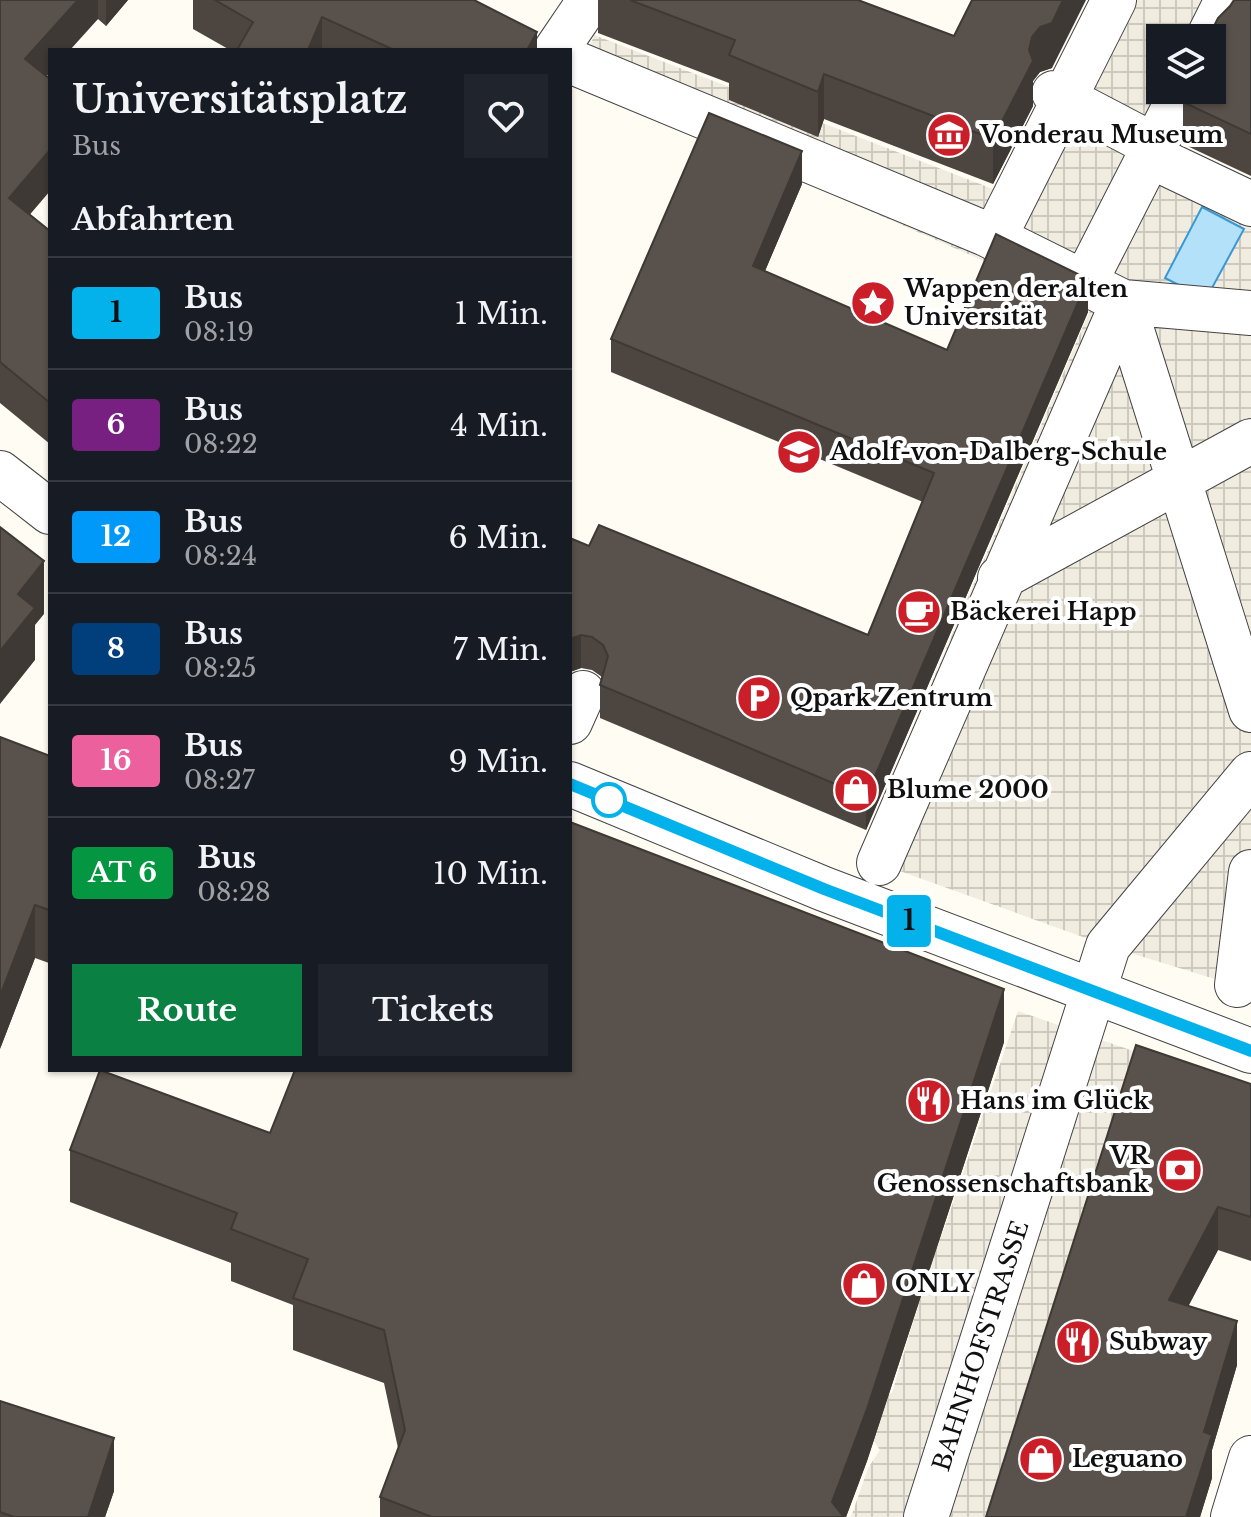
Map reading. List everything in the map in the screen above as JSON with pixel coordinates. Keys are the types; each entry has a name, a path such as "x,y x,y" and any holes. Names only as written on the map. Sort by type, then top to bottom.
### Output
{"street":[{"path":"540,45 590,0"},
{"path":"994,238 1060,96 1114,0"},
{"path":"1215,24 1227,0"},
{"path":"572,62 994,238 1104,292 1251,313"},
{"path":"1060,96 1251,204"},
{"path":"879,863 1000,578 1153,151 1176,104"},
{"path":"1104,292 1179,481 1251,710"},
{"path":"1000,578 1251,441"},
{"path":"0,473 48,510"},
{"name":"BAHNHOFSTRASSE","path":"926,1517 1108,946 1251,774"},
{"path":"572,785 824,889 1251,1051"},
{"path":"1237,985 1251,872"},
{"path":"1233,1517 1251,1458"}],"shaded area":[{"path":"1099,0 1247,0 1225,24 1146,24 1146,104 1162,104 1172,158 1251,196 1251,979 1247,989 1108,946 858,856 1091,308 578,83 594,35 1006,194"},
{"path":"1018,1011 1142,1054 996,1517 851,1517 868,1468 880,1450 869,1434 885,1395 892,1393 939,1235 942,1235"}],"water":[{"path":"1202,207 1244,229 1206,299 1165,278"}],"building":[{"path":"0,0 78,0 25,59 48,77 48,152 9,198 48,229 48,401 0,362"},
{"path":"215,0 474,0 537,32 528,48 390,48 322,17 309,48 238,48 253,22"},
{"path":"630,0 858,0 954,36 972,0 1063,0 1052,23 1040,27 1032,37 1029,50 1033,61 993,139 824,74 818,92 729,55 735,40"},
{"path":"1234,0 1251,0 1251,134 1187,104 1226,104 1226,24 1215,24"},
{"path":"709,113 802,151 753,266 947,350 996,234 1088,279 866,797 600,685 608,656 603,645 592,637 581,635 572,638 572,539 589,546 599,525 868,635 934,473 611,339"},
{"path":"0,527 44,561 18,594 35,608 0,651"},
{"path":"0,737 48,755 48,910 35,905 0,996"},
{"path":"572,823 1004,989 867,1409 832,1502 844,1517 432,1517 380,1497 405,1430 384,1330 293,1298 308,1259 231,1229 237,1213 70,1150 99,1072 270,1133 294,1072 572,1072"},
{"path":"1136,1045 1251,1084 1251,1217 1218,1207 1169,1300 1237,1321 1204,1432 1212,1435 1186,1517 986,1517"},
{"path":"0,1401 114,1438 88,1517 14,1517 0,1512"}],"bus line":[{"name":"1","path":"572,785 824,889 1251,1051"}],"place":[{"name":"Vonderau Museum","path":"949,135"},
{"name":"Wappen der alten Universität","path":"873,303"},
{"name":"Adolf-von-Dalberg-Schule","path":"799,452"},
{"name":"Bäckerei Happ","path":"919,612"},
{"name":"Qpark Zentrum","path":"759,698"},
{"name":"Blume 2000","path":"856,790"},
{"name":"Hans im Glück","path":"929,1101"},
{"name":"VR Genossenschaftsbank","path":"1180,1170"},
{"name":"ONLY","path":"864,1284"},
{"name":"Subway","path":"1078,1342"},
{"name":"Leguano","path":"1041,1459"}]}
